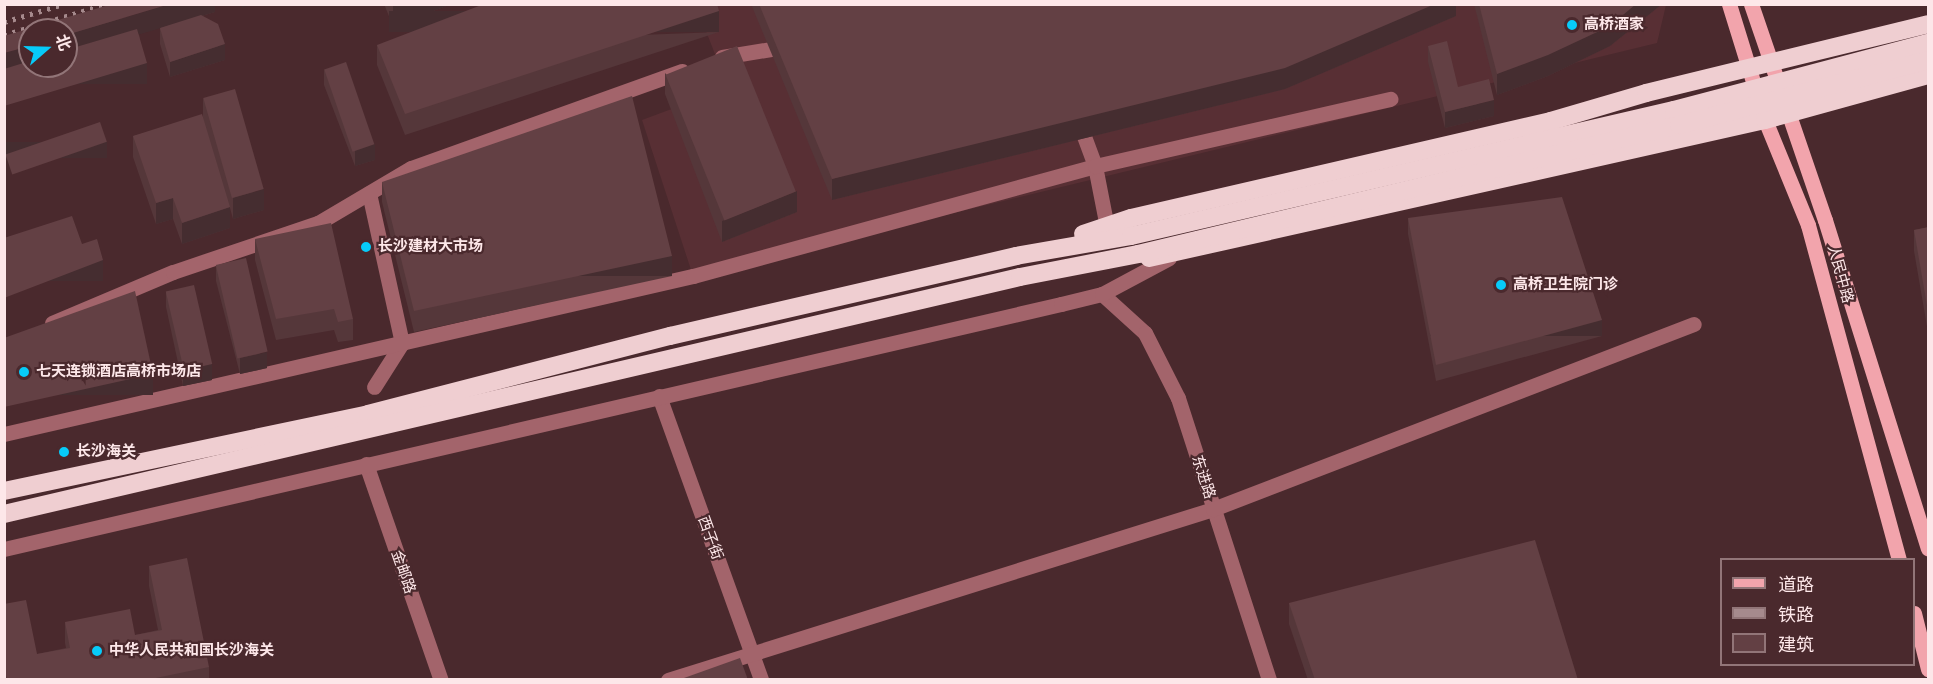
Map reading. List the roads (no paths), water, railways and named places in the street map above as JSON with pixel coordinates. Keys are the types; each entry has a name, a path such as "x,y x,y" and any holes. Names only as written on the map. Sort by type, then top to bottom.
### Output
{"highway":[{"path":"1016,256 1107,227 1770,66 1929,24"},
{"path":"4,491 368,414 670,336 1016,256 1131,236 1674,110 1929,43"},
{"path":"4,514 1020,277 1138,254 1679,125 1929,60"},
{"path":"1020,277 1175,255 1765,120 1929,75"}],"main road":[{"name":"人民中路","path":"1730,4 1765,120 1808,225 1898,558"},
{"name":"人民中路","path":"1751,4 1770,66 1825,220 1929,548"},
{"path":"1915,618 1929,669"}],"street":[{"path":"36,329 173,272 318,224 411,168 724,57 770,52 804,41"},
{"path":"4,434 693,276 1095,166 1390,99"},
{"path":"1072,105 1095,166 1107,227"},
{"path":"369,193 402,343 374,387"},
{"path":"4,549 1102,294 1175,255"},
{"name":"东进路","path":"1102,294 1145,333 1178,398 1269,680"},
{"path":"668,680 753,656 1213,509 1694,324"},
{"name":"西子街","path":"659,396 761,680"},
{"name":"金邮路","path":"366,464 441,680"}],"railway":[{"path":"4,22 64,4"},
{"path":"4,35 106,4"}],"place":[{"name":"高桥酒家","path":"1572,25"},
{"name":"长沙建材大市场","path":"366,247"},
{"name":"高桥卫生院门诊","path":"1501,285"},
{"name":"七天连锁酒店高桥市场店","path":"24,372"},
{"name":"长沙海关","path":"64,452"},
{"name":"中华人民共和国长沙海关","path":"97,651"}]}
